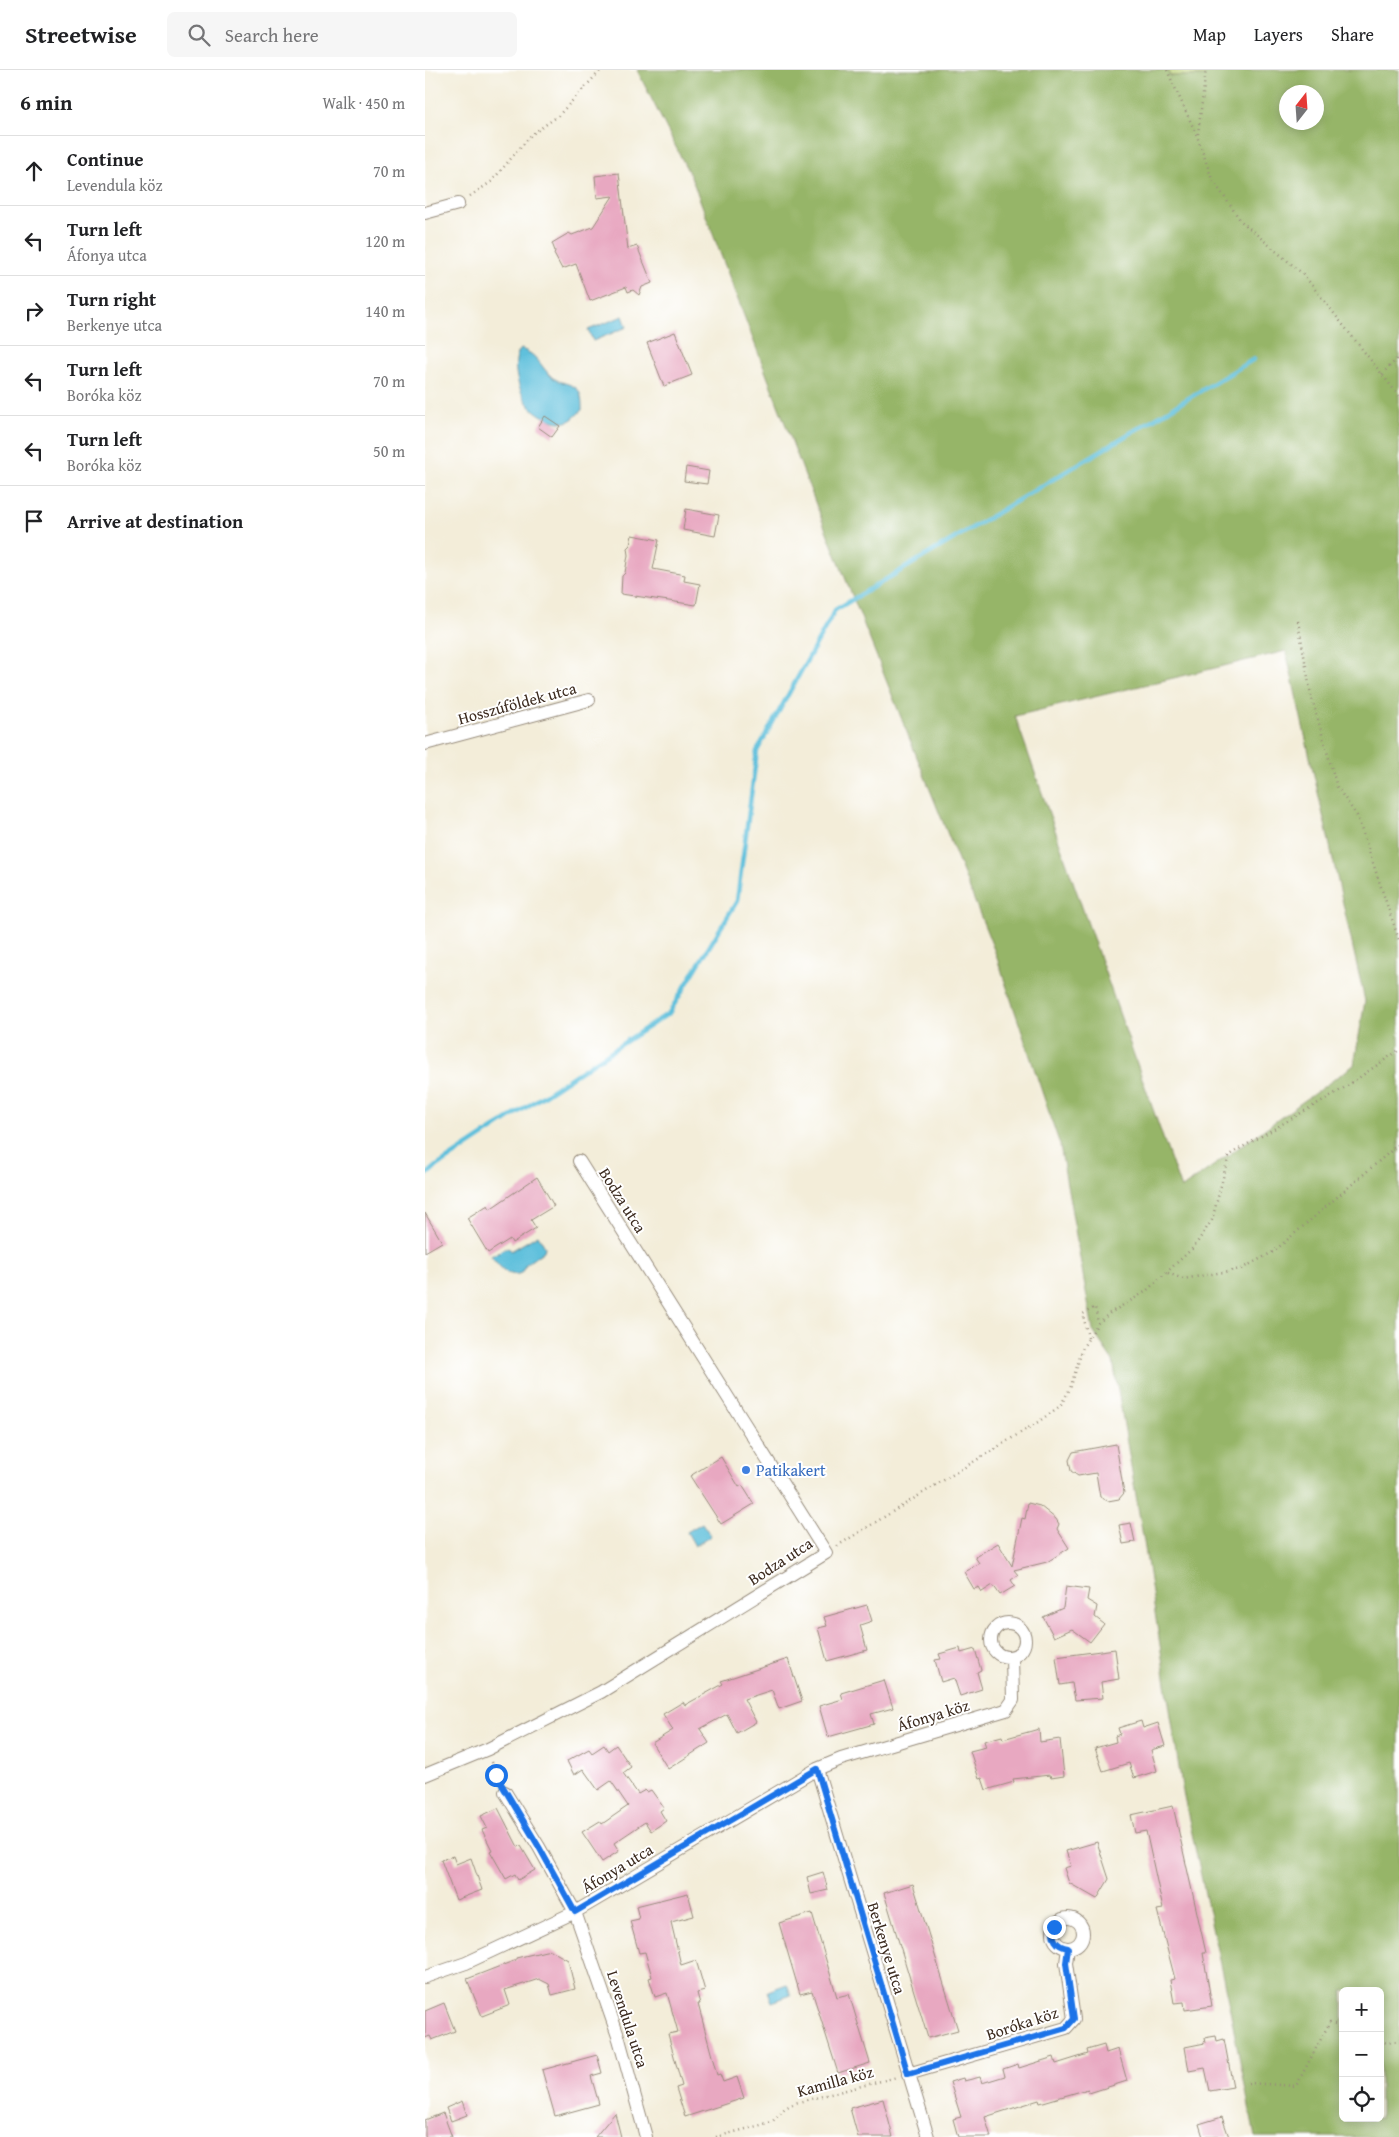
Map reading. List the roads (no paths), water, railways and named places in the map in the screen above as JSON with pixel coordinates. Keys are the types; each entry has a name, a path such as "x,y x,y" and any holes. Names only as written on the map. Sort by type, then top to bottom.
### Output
{"street":[{"path":"425,212 458,204"},
{"name":"Hosszúföldek utca","path":"425,744 589,700"},
{"name":"Bodza utca","path":"425,1775 488,1749 601,1692 826,1553 579,1161"},
{"name":"Áfonya köz","path":"817,1769 841,1759 1006,1710 1013,1700 1013,1657"},
{"name":"Áfonya utca","path":"425,1977 466,1963 575,1912 817,1769"},
{"name":"Berkenye utca","path":"817,1769 927,2137"},
{"name":"Levendula utca","path":"505,1792 539,1847 575,1912 619,2038 646,2137"},
{"name":"Boróka köz","path":"908,2074 1066,2028 1074,2019 1066,1963 1068,1948"}],"water":[{"path":"623,316 627,327 593,341 588,330"},
{"path":"521,349 536,358 553,378 574,386 578,390 582,410 572,419 566,422 555,421 533,410 529,405 523,396 516,375 516,360"},
{"path":"538,1235 545,1247 544,1251 526,1264 521,1273 507,1273 491,1256 508,1247 511,1251"},
{"path":"702,1523 711,1536 695,1546 687,1532"},
{"path":"787,1984 791,1995 772,2002 768,1991"}],"waterway":[{"path":"425,1176 437,1166 669,1013 737,901 757,751 835,610 1254,359"}],"place":[{"name":"Patikakert","path":"746,1470"}]}
